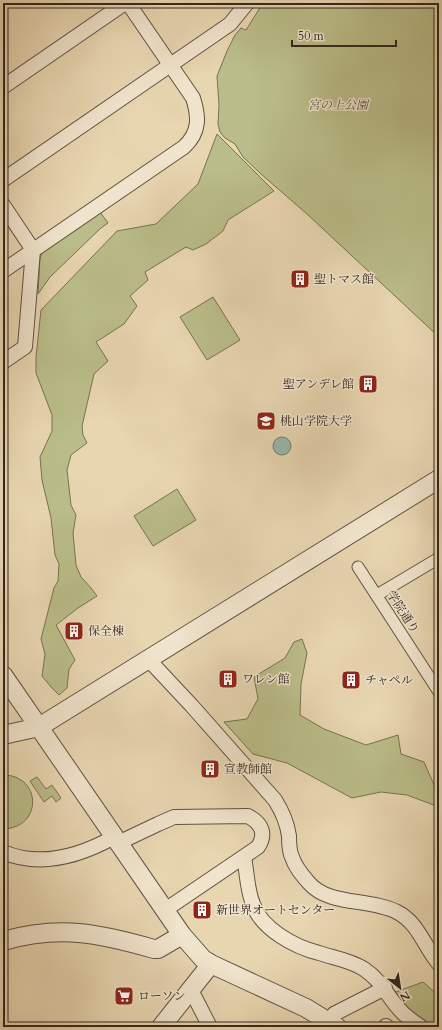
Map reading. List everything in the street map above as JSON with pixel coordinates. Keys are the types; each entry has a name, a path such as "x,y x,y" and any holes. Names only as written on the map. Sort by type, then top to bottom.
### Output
{"street":[{"path":"3,87 126,3 171,64 192,98 196,109 196,128 192,139 184,147 3,271"},
{"path":"3,180 230,24 247,3"},
{"path":"3,205 33,250 25,347 3,362"},
{"path":"3,735 38,727 439,479"},
{"path":"377,596 439,558"},
{"name":"学院通り","path":"358,567 439,692"},
{"path":"148,659 275,800 284,817 291,857 308,883 318,892 330,897 370,903 398,912 416,927 439,964"},
{"path":"3,675 182,935 203,959 306,1008 333,1024 334,1014 385,988"},
{"path":"3,852 18,858 31,860 54,859 75,855 174,817 248,816 259,826 263,835 262,841 258,847 165,910"},
{"path":"244,857 253,905 262,922 305,949 355,964 373,976 385,988 400,1010 422,1027"},
{"path":"3,941 27,935 77,932 116,938 158,949 182,935"},
{"path":"160,1027 211,964"},
{"path":"191,990 210,1027"}],"green space":[{"name":"宮の上公園","path":"263,3 439,3 439,337 307,214 261,174 243,157 235,144 225,138 220,132 218,124 219,105 217,76 235,35 241,28 246,30"},
{"path":"217,134 274,191 228,220 223,231 206,244 193,250 186,247 145,272 148,280 130,296 137,306 124,324 96,342 108,361 94,374 82,426 83,435 87,443 71,455 67,470 71,505 76,515 73,533 76,565 81,577 97,596 56,625 75,660 69,669 67,688 59,695 42,676 45,654 41,639 54,588 58,581 59,564 55,555 51,518 42,480 40,457 52,431 52,415 36,373 36,357 41,310 117,231 156,224 198,184"},
{"path":"100,212 108,223 50,277 38,294 40,258 43,251"},
{"path":"213,297 240,340 207,360 180,317"},
{"path":"177,489 196,520 153,546 134,516"},
{"path":"302,639 307,653 301,684 300,715 324,729 366,745 398,735 401,754 424,762 439,796 439,807 407,795 381,792 352,798 287,763 253,754 224,722 247,719 258,699 254,677 285,658 294,642"},
{"path":"3,775 16,777 25,783 31,792 33,802 31,811 25,820 16,826 3,829"},
{"path":"37,777 46,789 52,785 61,798 56,802 52,796 44,802 30,781"},
{"path":"423,982 439,996 439,1027 429,1027 422,1023 393,993"}],"water":[{"path":"282,437 288,440 291,446 288,452 282,455 276,452 273,446 276,440"}],"place":[{"name":"聖トマス館","path":"300,279"},
{"name":"聖アンデレ館","path":"368,384"},
{"name":"桃山学院大学","path":"266,421"},
{"name":"保全棟","path":"74,631"},
{"name":"ワレン館","path":"228,679"},
{"name":"チャペル","path":"351,680"},
{"name":"宣教師館","path":"210,769"},
{"name":"新世界オートセンター","path":"202,910"},
{"name":"ローソン","path":"124,996"}]}
